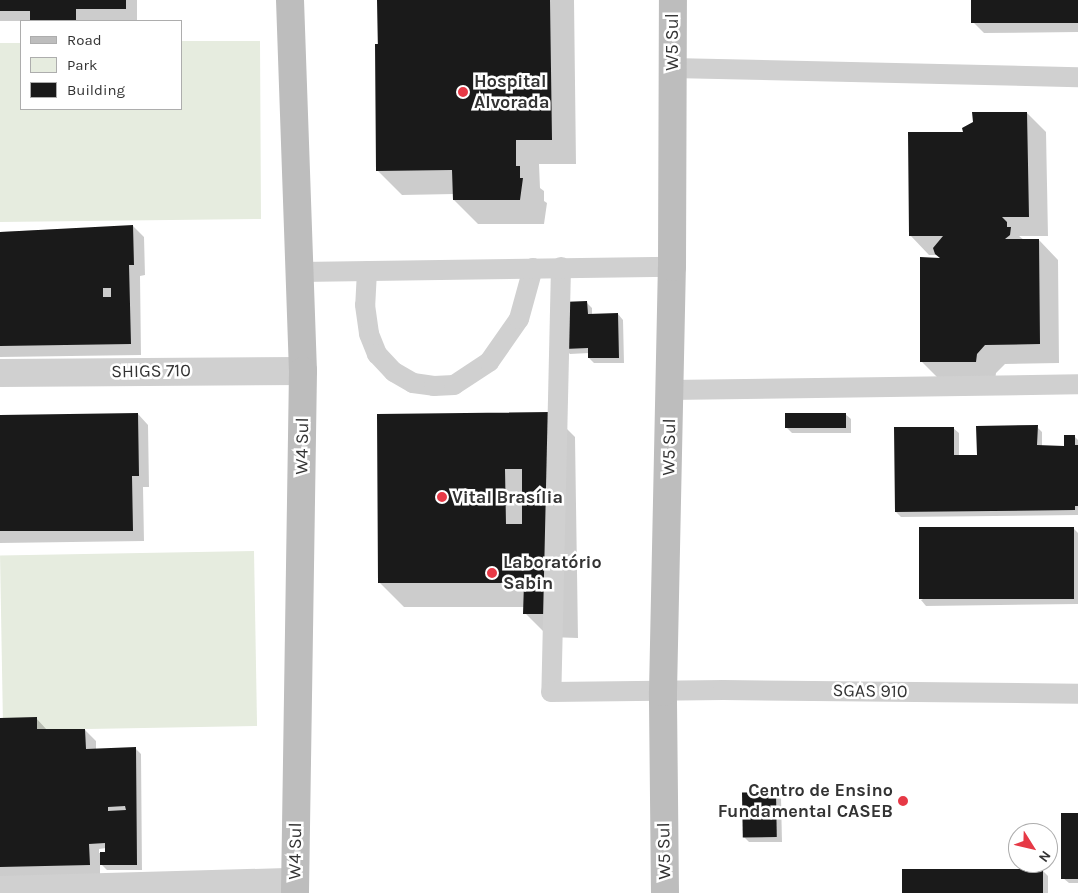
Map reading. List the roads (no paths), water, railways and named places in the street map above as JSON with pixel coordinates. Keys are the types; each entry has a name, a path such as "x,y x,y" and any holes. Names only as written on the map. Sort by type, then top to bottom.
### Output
{"main road":[{"name":"W4 Sul","path":"290,0 303,371 295,887"},
{"name":"W5 Sul","path":"665,893 663,692 672,267 673,0"}],"street":[{"name":"SHIGS 710","path":"0,373 303,371"},
{"path":"0,890 295,887"}],"lane":[{"path":"672,68 1078,77"},
{"path":"300,272 560,267 672,267"},
{"name":"SGAS 910","path":"560,267 551,692 723,690 1078,694"},
{"path":"367,270 365,305 369,334 377,354 394,372 413,383 434,386 454,384 488,362 519,319 533,268"},
{"path":"670,390 1078,384"}],"place":[{"name":"Hospital Alvorada","path":"463,92"},
{"name":"Vital Brasília","path":"442,497"},
{"name":"Laboratório Sabin","path":"492,573"},
{"name":"Centro de Ensino Fundamental CASEB","path":"903,801"}]}
